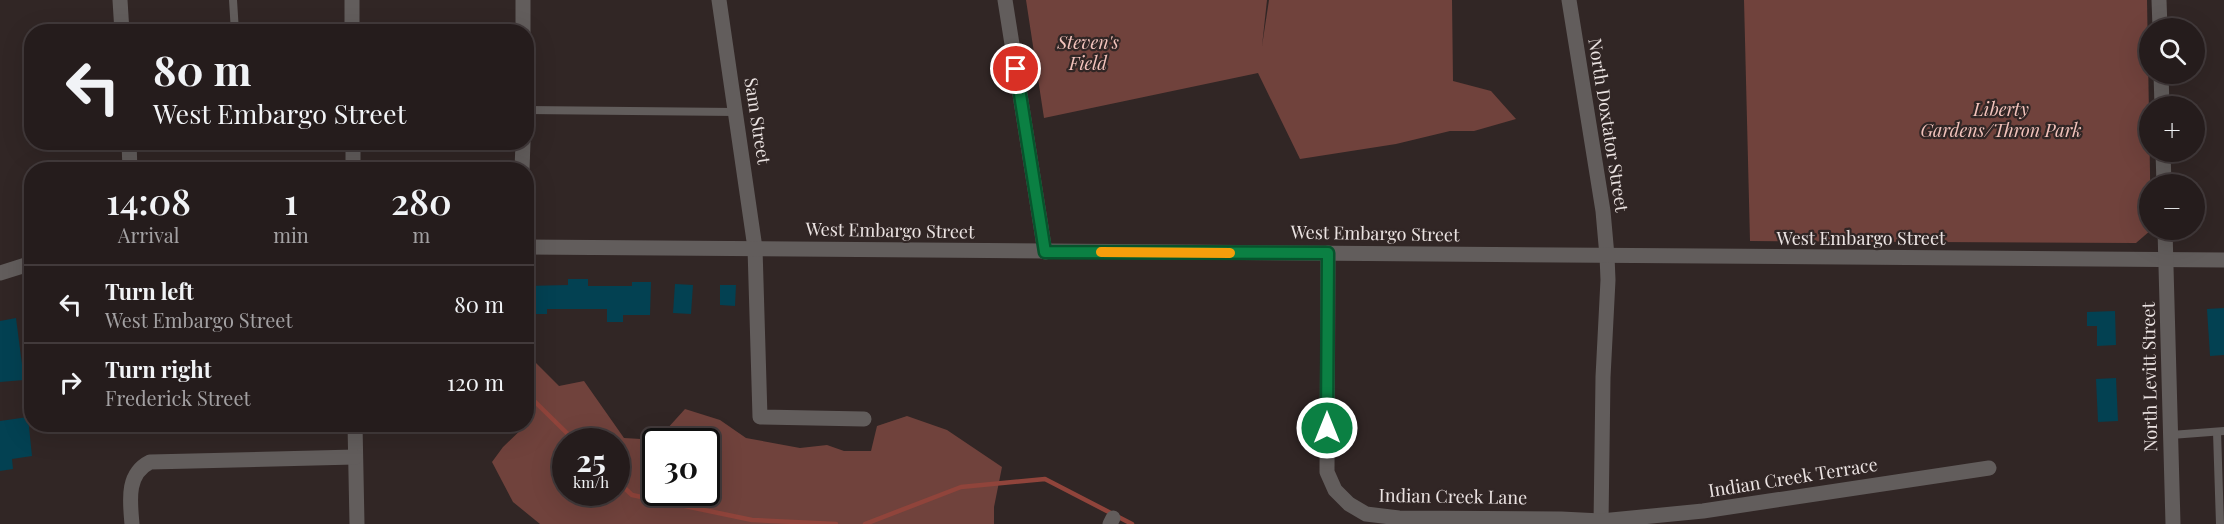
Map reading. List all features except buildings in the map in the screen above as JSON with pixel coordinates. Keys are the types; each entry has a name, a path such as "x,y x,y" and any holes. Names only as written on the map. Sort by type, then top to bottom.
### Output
{"street":[{"path":"120,0 122,24"},
{"path":"352,0 352,24"},
{"path":"523,0 524,24"},
{"name":"Sam Street","path":"719,0 755,248 760,417 864,419"},
{"path":"1005,0 1045,252"},
{"name":"North Doxtator Street","path":"1569,0 1603,212 1607,256"},
{"path":"2159,0 2160,18"},
{"name":"North Levitt Street","path":"2165,240 2173,524"},
{"name":"West Embargo Street","path":"534,247 2224,260"},
{"name":"Indian Creek Lane","path":"1328,253 1327,472 1335,490 1348,504 1366,514 1400,518 1561,519 1601,522"},
{"path":"1601,522 1607,256"},
{"path":"0,273 24,266"},
{"path":"355,432 357,524"},
{"path":"132,524 131,484 140,467 150,462 356,457"},
{"name":"Indian Creek Terrace","path":"1601,522 1703,511 1989,468"}],"lane":[{"path":"233,0 234,24"},
{"path":"534,110 736,112"},
{"path":"2171,435 2221,431 2220,524"}],"green space":[{"name":"Steven's Field","path":"1026,0 1267,0 1262,46 1269,0 1452,0 1453,81 1491,91 1516,119 1474,131 1450,131 1396,144 1300,159 1258,73 1044,118"},
{"name":"Liberty Gardens/Thron Park","path":"1744,0 2147,0 2147,18 2139,18 2139,84 2148,84 2149,96 2139,96 2139,162 2150,162 2150,174 2139,174 2139,240 2136,243 1750,241"},
{"path":"534,361 559,386 584,381 617,428 552,428 552,506 630,506 630,438 642,439 642,506 720,506 720,428 668,428 685,409 720,420 746,438 800,448 827,445 844,451 871,451 877,426 907,416 947,430 1002,467 994,507 994,524 540,524 513,502 492,462 519,432 534,432"}],"waterway":[{"path":"534,401 562,428"},
{"path":"865,524 961,487 1045,479 1132,524"},
{"path":"630,493 752,520 836,524"}],"slow traffic":[{"path":"1101,252 1230,253"}],"route":[{"path":"1016,69 1045,252 1328,253 1327,428"}]}
